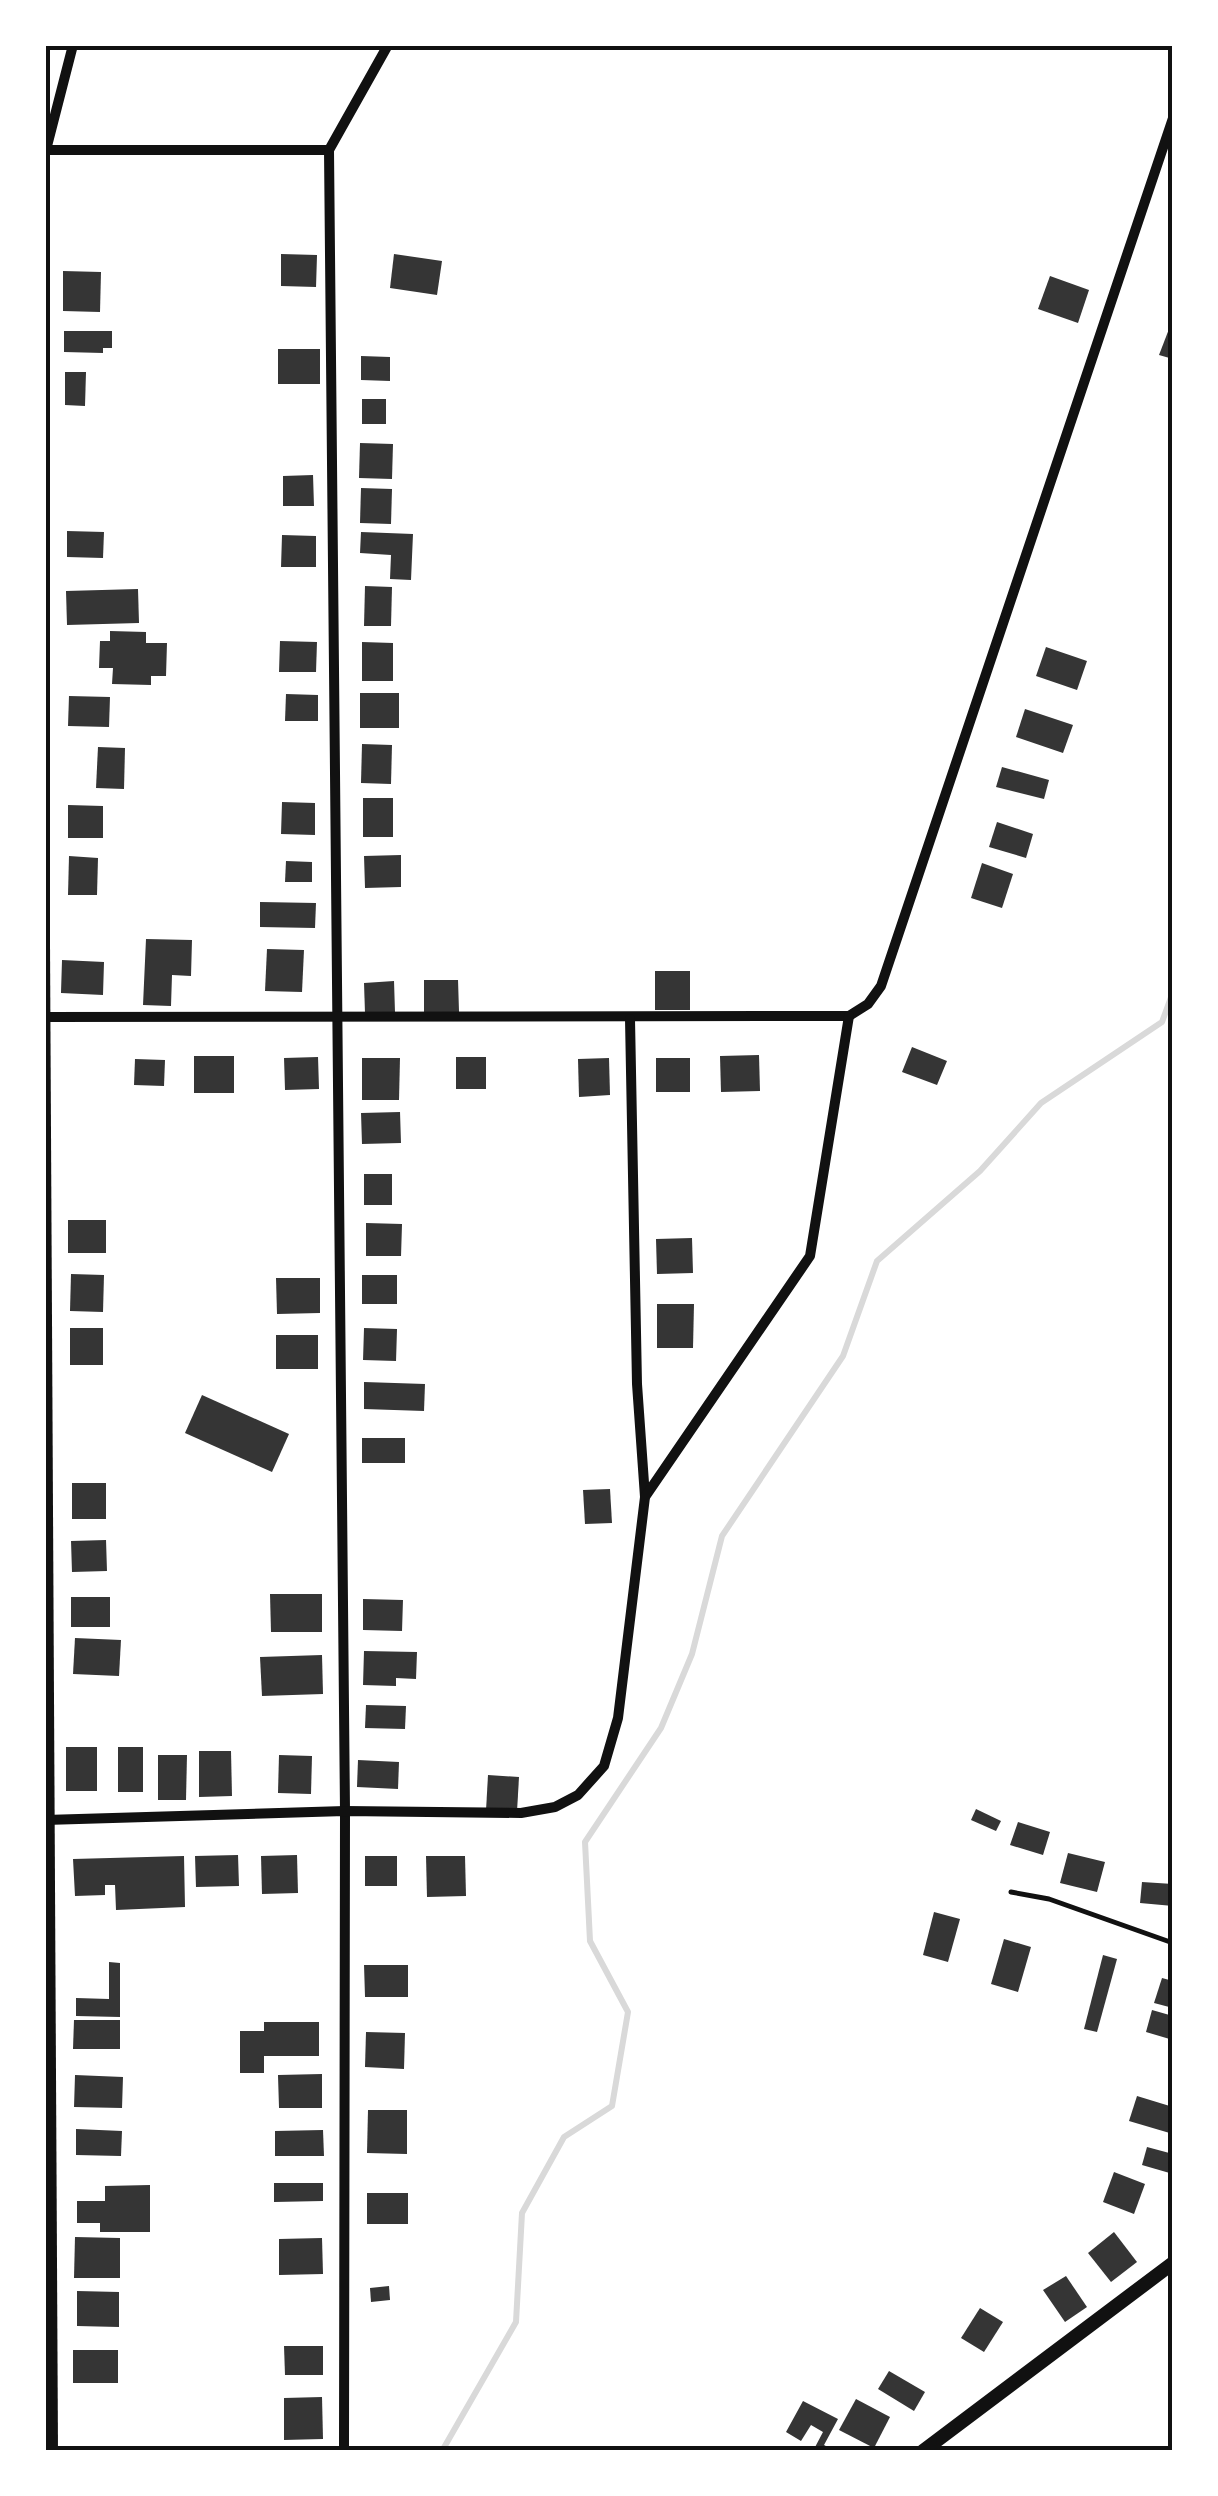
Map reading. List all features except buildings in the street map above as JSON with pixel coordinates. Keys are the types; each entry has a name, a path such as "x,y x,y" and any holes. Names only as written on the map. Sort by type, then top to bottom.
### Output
{"main road":[{"path":"923,2451 1173,2263"}],"street":[{"path":"73,45 46,150 329,150"},
{"path":"344,2451 346,1811 329,150 388,45"},
{"path":"46,1017 849,1016 868,1004 881,986 1173,118"},
{"path":"45,943 46,1820 53,2451"},
{"path":"645,1497 810,1256 849,1016"},
{"path":"46,1820 346,1811 521,1814 555,1807 578,1794 604,1766 618,1718 645,1497 636,1384 630,1018"}],"lane":[{"path":"1011,1892 1049,1899 1173,1943"}],"waterway":[{"path":"442,2451 516,2322 522,2213 564,2137 612,2106 628,2012 590,1941 585,1842 661,1728 692,1654 722,1536 843,1356 877,1261 980,1171 1041,1103 1162,1022 1173,992"}]}
